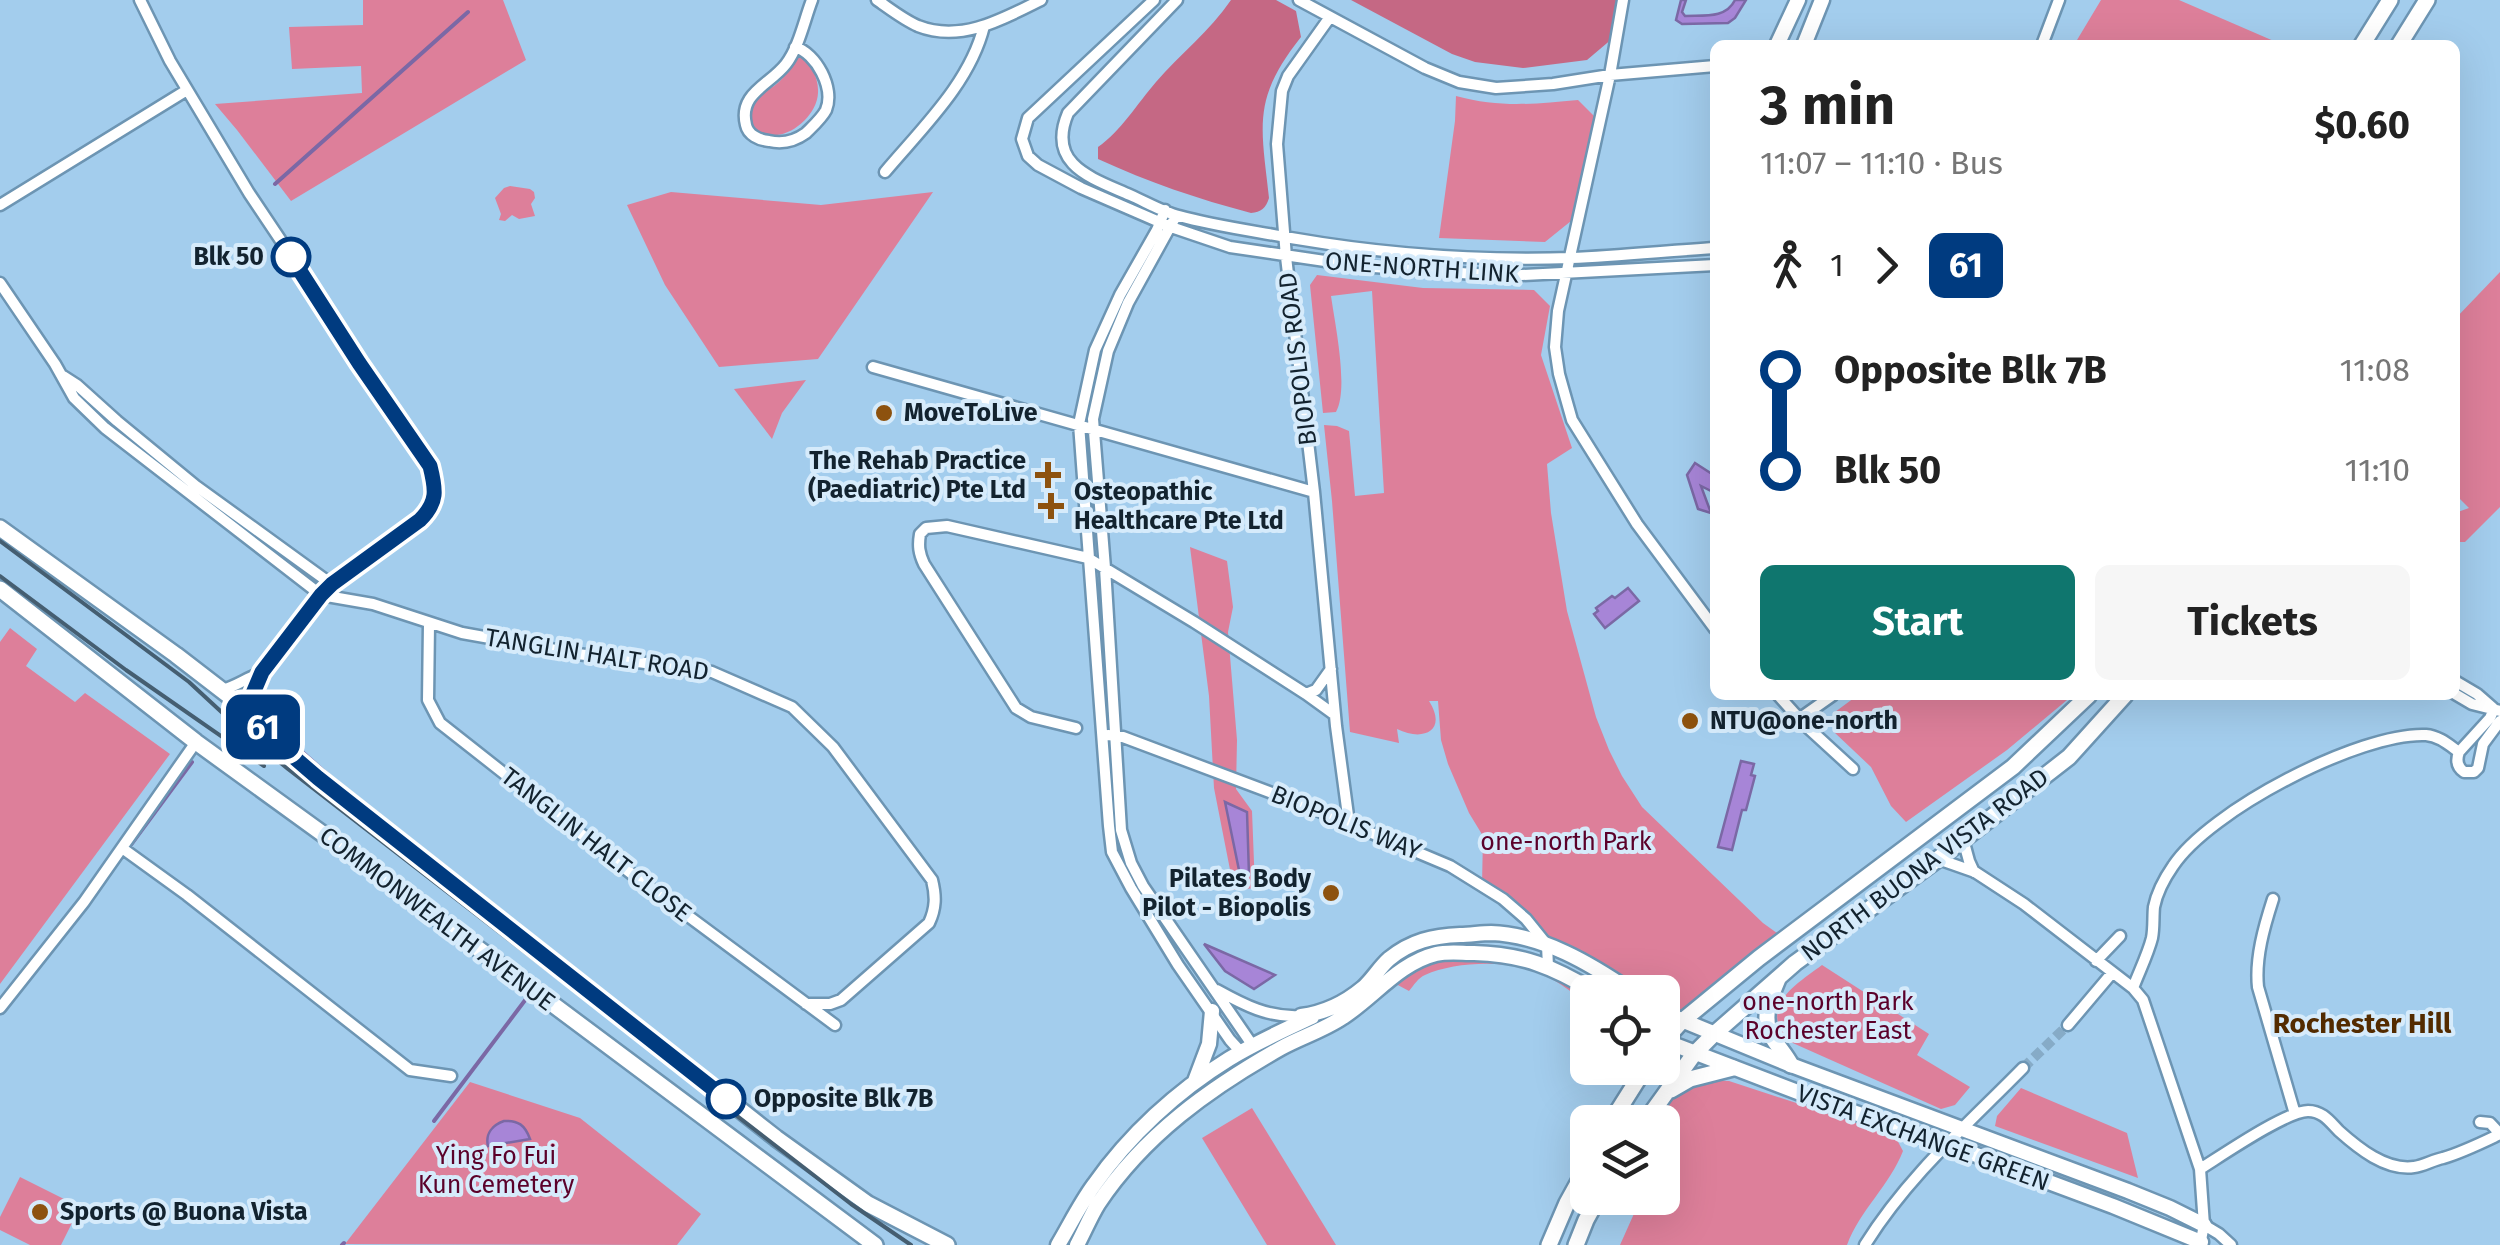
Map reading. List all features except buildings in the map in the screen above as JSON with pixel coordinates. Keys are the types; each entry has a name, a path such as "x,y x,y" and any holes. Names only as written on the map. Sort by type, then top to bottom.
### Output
{"main road":[{"path":"2365,40 2390,0"},
{"path":"2402,40 2428,0"},
{"name":"COMMONWEALTH AVENUE","path":"0,528 250,712 318,778 776,1138 868,1204 939,1241 965,1245"},
{"name":"COMMONWEALTH AVENUE","path":"0,590 196,742 876,1245"},
{"name":"NORTH BUONA VISTA ROAD","path":"1657,1105 1713,1034 1780,976 2069,757 2121,700"},
{"name":"NORTH BUONA VISTA ROAD","path":"1682,1022 1773,947 2014,767 2079,702"},
{"path":"1780,976 1768,1004 1767,1022 1791,1066"},
{"path":"1664,1095 1690,1079 1733,1068"},
{"path":"1629,1091 1631,1085"},
{"path":"1621,1105 1633,1085"},
{"path":"1549,1245 1570,1198"},
{"path":"1576,1245 1589,1215"}],"street":[{"path":"140,0 170,61 249,193 430,466 434,483 430,510 420,520 321,595 262,672 251,698 250,712"},
{"path":"795,46 806,50 817,66 827,88 827,108 816,123 794,140 768,141 756,137 747,131 748,101 786,63 812,0"},
{"path":"877,0 916,26 959,33 1041,0"},
{"name":"ONE-NORTH LINK","path":"1154,0 1028,118 1022,139 1028,156 1046,170 1210,242 1286,256 1431,273 1504,276 1710,265"},
{"name":"ONE-NORTH LINK","path":"1169,222 1164,210 1074,166 1065,155 1062,126 1068,113 1177,0"},
{"path":"1300,0 1425,68 1459,82 1496,88 1710,66"},
{"path":"1623,0 1558,311 1554,347 1572,420 1637,524 1710,622"},
{"path":"1778,40 1798,0"},
{"path":"1806,40 1822,0"},
{"path":"2044,40 2059,0"},
{"name":"BIOPOLIS ROAD","path":"1330,17 1288,76 1282,91 1276,144 1335,715 1350,823"},
{"path":"885,172 968,71 984,26"},
{"path":"0,205 188,90"},
{"path":"1169,222 1104,326 1095,350 1078,424 1088,558 1121,830 1130,863 1256,1063"},
{"path":"1169,222 1108,351 1093,420 1105,568 1112,852 1160,936 1230,1040 1247,1049"},
{"name":"ONE-NORTH LINK","path":"1169,222 1353,249 1436,256 1570,258 1710,248"},
{"path":"0,283 74,398 104,428 321,595"},
{"path":"873,367 1314,492"},
{"path":"62,376 196,486 332,584 340,596"},
{"path":"1076,728 1030,717 1016,708 924,564 918,544 926,528 947,526 1088,558 1335,715"},
{"name":"TANGLIN HALT ROAD","path":"321,595 373,604 462,633 712,672 792,707 833,747 932,880 935,910 929,923 841,1000 806,1004"},
{"name":"TANGLIN HALT CLOSE","path":"429,624 428,700 440,723 610,858 836,1024"},
{"path":"1306,694 1316,690 1331,668"},
{"path":"221,691 262,672"},
{"path":"2460,684 2497,710"},
{"path":"2460,697 2497,710"},
{"path":"1782,700 1853,769"},
{"path":"1799,719 1826,700"},
{"path":"2497,710 2459,752 2460,769 2468,774 2478,768 2483,744 2500,721"},
{"name":"BIOPOLIS WAY","path":"1108,735 1350,823 1425,855 1503,899 1547,945"},
{"path":"2133,988 2152,938 2154,906 2161,885 2180,856 2224,816 2267,790 2350,752 2391,740 2425,735 2438,738 2459,752"},
{"path":"0,1008 50,947 196,742"},
{"path":"1963,840 1975,872"},
{"path":"122,848 410,1070 452,1076"},
{"path":"1938,859 1975,872 2024,904 2133,988 2143,1000 2200,1169 2204,1225 2232,1245"},
{"path":"2273,899 2256,974 2262,1006 2296,1114"},
{"path":"1058,1245 1092,1186 1126,1156 1195,1082 1247,1049 1342,1003 1363,988 1388,960 1417,941 1491,933 1547,945 1605,975"},
{"path":"2096,960 2120,936"},
{"path":"1547,945 1548,967"},
{"path":"1077,1245 1126,1156 1222,1083 1340,1020 1415,960 1440,952 1507,954 1548,967 1570,979"},
{"path":"2068,1026 2112,973"},
{"path":"1212,988 1255,1010 1287,1017 1321,1012"},
{"path":"1195,1082 1210,1044 1212,1012"},
{"name":"VISTA EXCHANGE GREEN","path":"1680,1048 1947,1144 2180,1240 2204,1244 2204,1225 2188,1216 1682,1022"},
{"path":"1865,1245 1884,1215 1947,1144 2023,1068"},
{"path":"2200,1169 2296,1114 2308,1111 2328,1119 2376,1158 2399,1167 2414,1167 2458,1154 2500,1134 2490,1123 2480,1122"},
{"path":"2180,1240 2188,1216"}],"green space":[{"path":"363,0 503,0 526,60 291,201 215,104 362,93 361,66 292,69 289,27 363,25"},
{"path":"2101,0 2179,0 2271,40 2077,40"},
{"path":"800,50 817,81 814,108 804,121 784,133 769,135 754,129 748,125 745,105 782,79"},
{"path":"1456,96 1502,104 1578,100 1595,117 1571,221 1545,242 1439,238"},
{"path":"510,186 534,192 531,204 535,216 519,219 512,215 505,221 499,220 501,214 495,198"},
{"path":"671,192 821,205 933,192 818,359 719,367 665,285 627,205"},
{"path":"2500,272 2500,507 2465,542 2460,542 2460,511 2469,508 2460,499 2460,314"},
{"name":"one-north Park","path":"1317,275 1423,288 1534,290 1550,306 1541,355 1572,448 1547,464 1551,513 1567,611 1596,717 1622,776 1642,807 1781,936 1681,1022 1680,975 1601,975 1547,945 1526,919 1482,885 1483,836 1448,764 1441,740 1438,701 1429,701 1436,720 1430,731 1416,734 1397,729 1399,743 1350,732 1324,425 1349,431 1355,496 1384,493 1372,291 1331,296 1341,388 1336,412 1323,413 1310,285"},
{"path":"806,380 782,413 772,439 734,389"},
{"path":"1190,547 1227,561 1233,607 1228,632 1237,740 1236,789 1252,811 1255,888 1234,890 1214,788 1209,696"},
{"path":"10,628 37,649 26,666 75,702 85,693 170,754 0,984 0,642"},
{"path":"1851,700 2067,700 2007,750 1906,822 1891,806 1871,767 1834,732 1835,712"},
{"path":"1439,953 1507,954 1570,984 1570,991 1534,971 1494,964 1437,971 1420,978 1409,991 1381,976 1405,960"},
{"name":"one-north Park Rochester East","path":"1822,965 1929,1034 1917,1055 1970,1087 1955,1105 1941,1109 1786,1040 1779,1027 1779,1005"},
{"path":"1710,1080 1729,1081 1896,1138 1903,1151 1847,1245 1620,1245 1633,1215 1680,1215 1680,1105 1662,1105 1689,1086"},
{"name":"Ying Fo Fui Kun Cemetery","path":"470,1082 580,1118 701,1214 677,1245 345,1244"},
{"path":"2021,1088 2127,1133 2138,1178 1995,1126 1997,1116"},
{"path":"1252,1108 1336,1245 1267,1245 1202,1138"},
{"name":"Sports @ Buona Vista","path":"20,1177 80,1207 61,1245 30,1245 0,1230 0,1217"}],"shaded area":[{"path":"1231,0 1276,0 1296,11 1301,37 1267,96 1263,131 1269,198 1263,209 1251,213 1173,189 1098,159 1098,147"},
{"path":"1351,0 1619,0 1613,38 1587,60 1523,68 1475,62 1452,54"},
{"path":"1681,0 1686,0 1682,12 1685,16 1706,16 1726,10 1735,0 1746,0 1728,23 1682,24 1676,20"},
{"path":"1695,463 1710,473 1710,490 1701,486 1710,513 1698,509 1687,475"},
{"path":"1628,588 1639,601 1605,628 1594,614 1596,608"},
{"path":"1741,761 1754,764 1751,775 1755,776 1732,850 1718,847"},
{"path":"1225,802 1247,812 1249,875 1240,875"},
{"path":"1204,944 1275,975 1254,989 1225,971"},
{"path":"504,1121 520,1124 530,1139 488,1146 491,1130"}],"waterway":[{"path":"275,184 468,12"},
{"path":"271,724 327,774"},
{"path":"130,846 192,762"},
{"path":"371,878 399,899"},
{"path":"434,1121 527,994"}],"tunnel":[{"path":"2023,1068 2068,1025"}],"railway":[{"path":"0,541 189,682 288,769 851,1204 911,1245"},
{"path":"0,576 264,766"}],"bus line":[{"name":"61","path":"291,257 430,466 434,499 420,520 318,598 262,672 251,698 250,712 318,778 726,1099"}],"place":[{"name":"Blk 50","path":"291,257"},
{"name":"MoveToLive","path":"884,413"},
{"name":"The Rehab Practice (Paediatric) Pte Ltd","path":"1048,475"},
{"name":"Osteopathic Healthcare Pte Ltd","path":"1051,506"},
{"name":"NTU@one-north","path":"1690,721"},
{"name":"Pilates Body Pilot - Biopolis","path":"1331,893"},
{"name":"Opposite Blk 7B","path":"726,1099"},
{"name":"Sports @ Buona Vista","path":"40,1212"}],"district":[{"name":"Rochester Hill","path":"2362,1023"}]}
